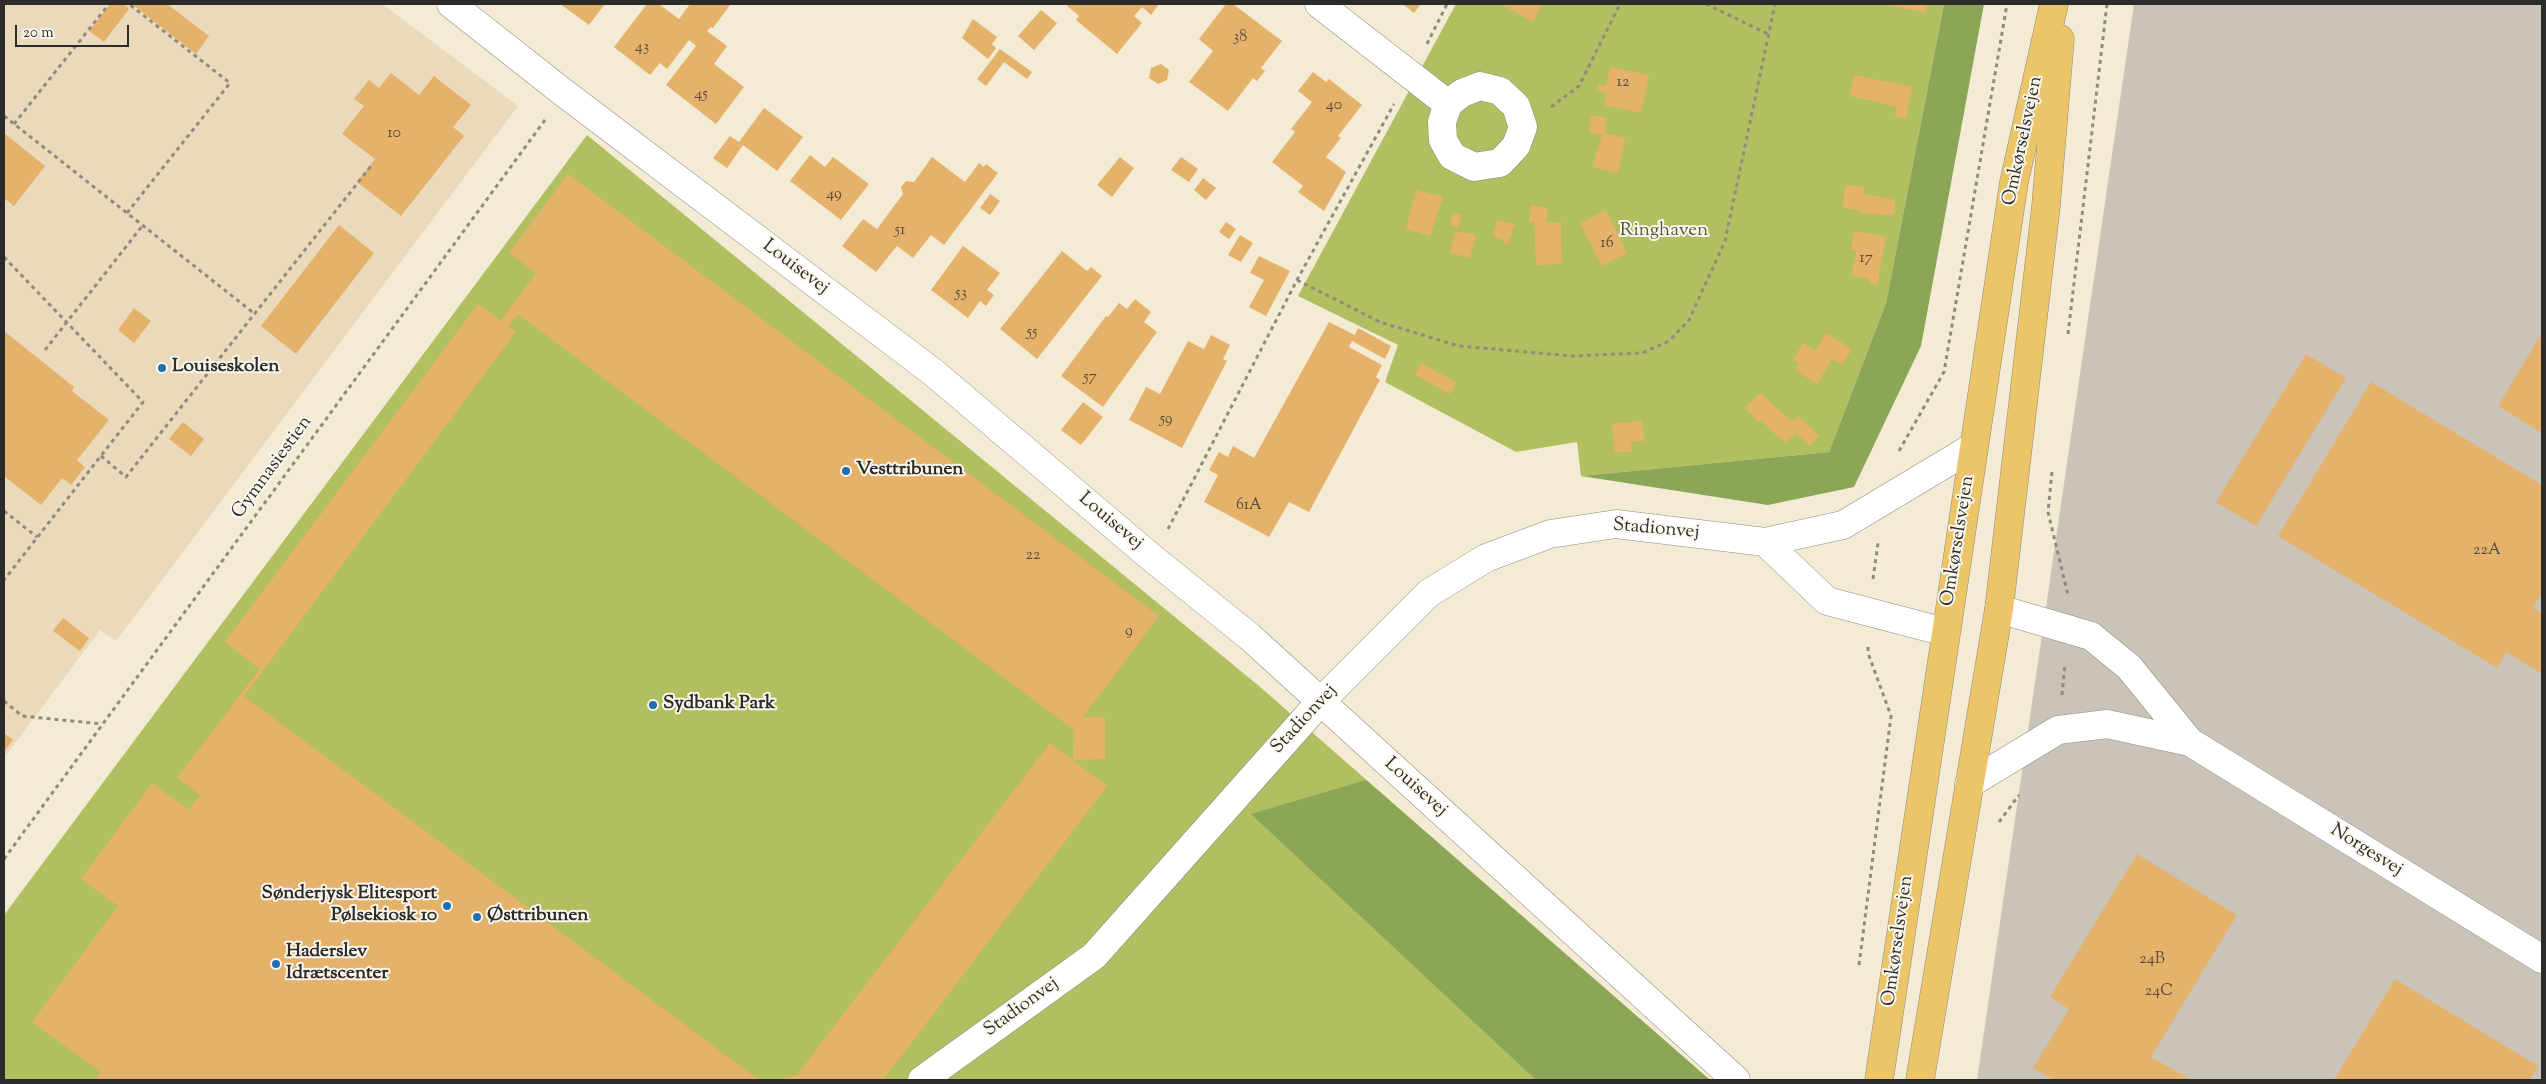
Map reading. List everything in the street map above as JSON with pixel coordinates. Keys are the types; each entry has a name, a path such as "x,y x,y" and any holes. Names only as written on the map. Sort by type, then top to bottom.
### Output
{"main road":[{"name":"Omkørselsvejen","path":"1879,1080 2014,182 2054,4"},
{"name":"Omkørselsvejen","path":"1920,1080 1999,609 2046,206 2063,4"}],"street":[{"name":"Louisevej","path":"451,4 564,93 934,373 1152,558 1250,637 1736,1080"},
{"path":"1319,4 1448,104"},
{"path":"1480,86 1500,91 1516,106 1524,127 1516,146 1500,163 1474,168 1452,156 1443,140 1442,122 1448,104 1462,93 1480,86"},
{"name":"Stadionvej","path":"922,1080 1094,956 1320,701 1429,593 1486,558 1550,534 1616,524 1765,542 1843,525 1973,447"},
{"path":"1765,542 1826,601 1945,632"},
{"name":"Norgesvej","path":"1999,609 2092,636 2129,667 2190,742 2542,959"},
{"name":"Norgesvej","path":"1969,784 2058,730 2107,724 2190,742"}],"path":[{"path":"14,124 109,4"},
{"path":"127,213 230,83 129,4"},
{"path":"1152,558 1296,280 1448,4"},
{"path":"1524,127 1579,86 1620,4"},
{"path":"1706,4 1768,34"},
{"path":"1296,280 1380,322 1459,346 1572,356 1642,353 1669,341 1689,320 1725,241 1775,4"},
{"path":"1898,452 1944,372 2007,4"},
{"path":"2068,335 2107,4"},
{"name":"Gymnasiestien","path":"4,858 564,93"},
{"path":"4,116 255,314"},
{"path":"100,456 126,477 371,166"},
{"path":"45,350 143,226"},
{"path":"4,257 143,402 4,580"},
{"path":"2052,462 2048,512 2068,589 2069,630 2058,730"},
{"path":"1859,972 1890,716 1868,653 1869,613 1883,502"},
{"path":"4,511 37,537"},
{"path":"4,701 22,716 102,724"},
{"path":"1996,826 2023,791"}],"shaded area":[{"name":"Louiseskolen","path":"4,4 382,4 518,106 116,641 100,630 4,758"},
{"path":"2134,4 2542,4 2542,1080 1977,1080"}],"green space":[{"name":"Ringhaven","path":"1456,4 1944,4 1886,303 1829,452 1581,476 1577,442 1516,452 1385,382 1398,345 1298,296"},
{"path":"1944,4 1984,4 1921,346 1854,487 1768,505 1581,476 1829,452 1886,303"},
{"path":"587,135 1259,686 1710,1080 4,1080 4,915"},
{"path":"1366,780 1710,1080 1536,1080 1251,814"}],"building":[{"path":"110,4 123,4 129,9 104,42 89,31"},
{"path":"132,4 167,4 209,36 196,54"},
{"path":"560,4 605,4 589,25"},
{"path":"647,4 659,4 679,19 690,4 731,4 713,28 711,27 707,31 727,46 714,64 744,87 716,124 666,85 696,46 689,40 667,69 660,63 650,75 614,47"},
{"path":"1065,4 1159,4 1151,15 1142,7 1134,16 1142,23 1117,54 1076,20 1079,16"},
{"path":"1226,4 1233,4 1282,41 1261,68 1265,71 1257,81 1253,78 1228,111 1189,82 1213,51 1199,39"},
{"path":"1403,4 1421,4 1414,13"},
{"path":"1500,4 1542,4 1533,22"},
{"path":"1881,4 1927,4 1925,13"},
{"path":"1041,10 1057,23 1034,50 1018,36"},
{"path":"973,19 997,37 992,44 996,48 988,59 962,38"},
{"path":"1000,49 1032,72 1027,79 1004,62 986,86 977,79"},
{"path":"1161,64 1169,70 1167,80 1158,84 1149,78 1151,68"},
{"path":"1610,67 1649,75 1641,113 1604,105 1607,93 1597,90 1599,84 1606,86"},
{"path":"1313,72 1326,82 1329,79 1362,105 1338,136 1341,138 1326,157 1346,172 1324,211 1298,192 1303,186 1272,162 1295,132 1291,129 1312,102 1298,91"},
{"path":"391,73 419,95 434,76 471,105 453,127 464,136 401,216 357,182 375,159 342,134 364,106 354,99 369,80 379,88"},
{"path":"1854,75 1912,87 1906,119 1895,117 1897,107 1850,96"},
{"path":"764,108 803,137 777,171 743,145 727,168 713,158 730,136 739,142"},
{"path":"1591,115 1607,118 1605,133 1625,138 1618,173 1592,167 1602,135 1589,133"},
{"path":"4,133 45,166 14,206 4,198"},
{"path":"810,155 825,167 833,157 869,184 841,220 790,181"},
{"path":"932,157 965,182 979,163 984,167 986,164 998,173 944,245 931,235 913,258 897,246 876,272 842,246 863,219 877,229 903,194 901,187 906,181 914,182"},
{"path":"1120,157 1134,168 1112,197 1097,185"},
{"path":"1181,157 1198,169 1189,182 1171,170"},
{"path":"568,174 1159,616 1083,717 1105,717 1105,759 1073,760 1074,730 518,314 508,326 516,332 244,696 759,1080 95,1080 101,1072 32,1022 118,906 81,879 152,783 189,810 200,795 177,778 260,669 225,642 478,304 501,320 536,273 509,253"},
{"path":"1203,178 1216,188 1206,200 1194,190"},
{"path":"1845,185 1864,187 1863,194 1895,200 1894,215 1860,213 1860,210 1843,208"},
{"path":"1416,190 1443,197 1430,236 1406,229"},
{"path":"990,194 1000,201 990,215 980,208"},
{"path":"1531,205 1548,208 1546,223 1561,222 1562,264 1536,265 1534,222 1529,222"},
{"path":"1606,210 1627,253 1602,266 1580,223"},
{"path":"1453,213 1461,215 1458,228 1450,225"},
{"path":"1497,220 1515,224 1508,244 1503,243 1504,240 1493,237"},
{"path":"1226,222 1236,229 1229,239 1219,232"},
{"path":"339,225 374,253 296,354 261,326"},
{"path":"1455,231 1476,235 1470,258 1450,253"},
{"path":"1854,231 1886,237 1877,285 1869,283 1869,279 1851,276 1856,251 1851,250"},
{"path":"1240,235 1253,243 1241,262 1228,255"},
{"path":"963,246 1000,273 987,290 994,295 986,306 980,301 968,318 931,290"},
{"path":"1062,251 1087,271 1091,267 1102,276 1037,359 1000,329"},
{"path":"1259,256 1290,271 1266,316 1249,307 1264,280 1250,273"},
{"path":"1135,299 1151,312 1144,322 1157,332 1103,407 1061,376 1106,316 1108,317 1119,303 1127,309"},
{"path":"134,308 151,321 134,343 118,330"},
{"path":"1329,322 1355,335 1358,328 1391,346 1385,359 1352,341 1349,347 1382,365 1376,377 1380,380 1309,512 1289,502 1269,537 1204,502 1218,475 1209,470 1219,452 1228,457 1233,446 1254,458"},
{"path":"4,331 74,387 72,391 109,420 77,460 85,467 71,485 62,478 41,505 4,476"},
{"path":"1826,333 1852,349 1842,365 1832,359 1817,384 1795,370 1799,363 1793,360 1803,343 1815,351"},
{"path":"2542,333 2542,433 2498,406"},
{"path":"1211,335 1230,345 1223,359 1227,361 1182,448 1129,420 1146,387 1160,394 1188,341 1204,349"},
{"path":"2306,354 2346,378 2256,526 2216,502"},
{"path":"1421,363 1456,382 1450,394 1415,375"},
{"path":"2371,382 2542,485 2542,592 2533,608 2542,613 2541,673 2506,652 2497,668 2278,536"},
{"path":"1760,393 1792,422 1798,416 1819,436 1809,446 1796,433 1786,443 1780,436 1779,438 1761,420 1759,422 1745,408"},
{"path":"1083,402 1103,417 1081,445 1061,430"},
{"path":"1642,421 1645,441 1631,442 1632,451 1615,453 1612,424"},
{"path":"183,422 204,439 191,456 169,439"},
{"path":"63,618 89,638 80,651 53,631"},
{"path":"4,733 13,740 4,752"},
{"path":"1050,743 1107,786 883,1080 778,1080 797,1075"},
{"path":"2137,854 2237,915 2151,1057 2191,1080 2054,1080 2033,1068 2069,1009 2050,997"},
{"path":"2395,979 2538,1066 2530,1080 2334,1080"}],"place":[{"name":"Louiseskolen","path":"162,368"},
{"name":"Vesttribunen","path":"846,471"},
{"name":"Sydbank Park","path":"653,705"},
{"name":"Sønderjysk Elitesport Pølsekiosk 10","path":"447,906"},
{"name":"Østtribunen","path":"477,917"},
{"name":"Haderslev Idrætscenter","path":"276,964"}]}
